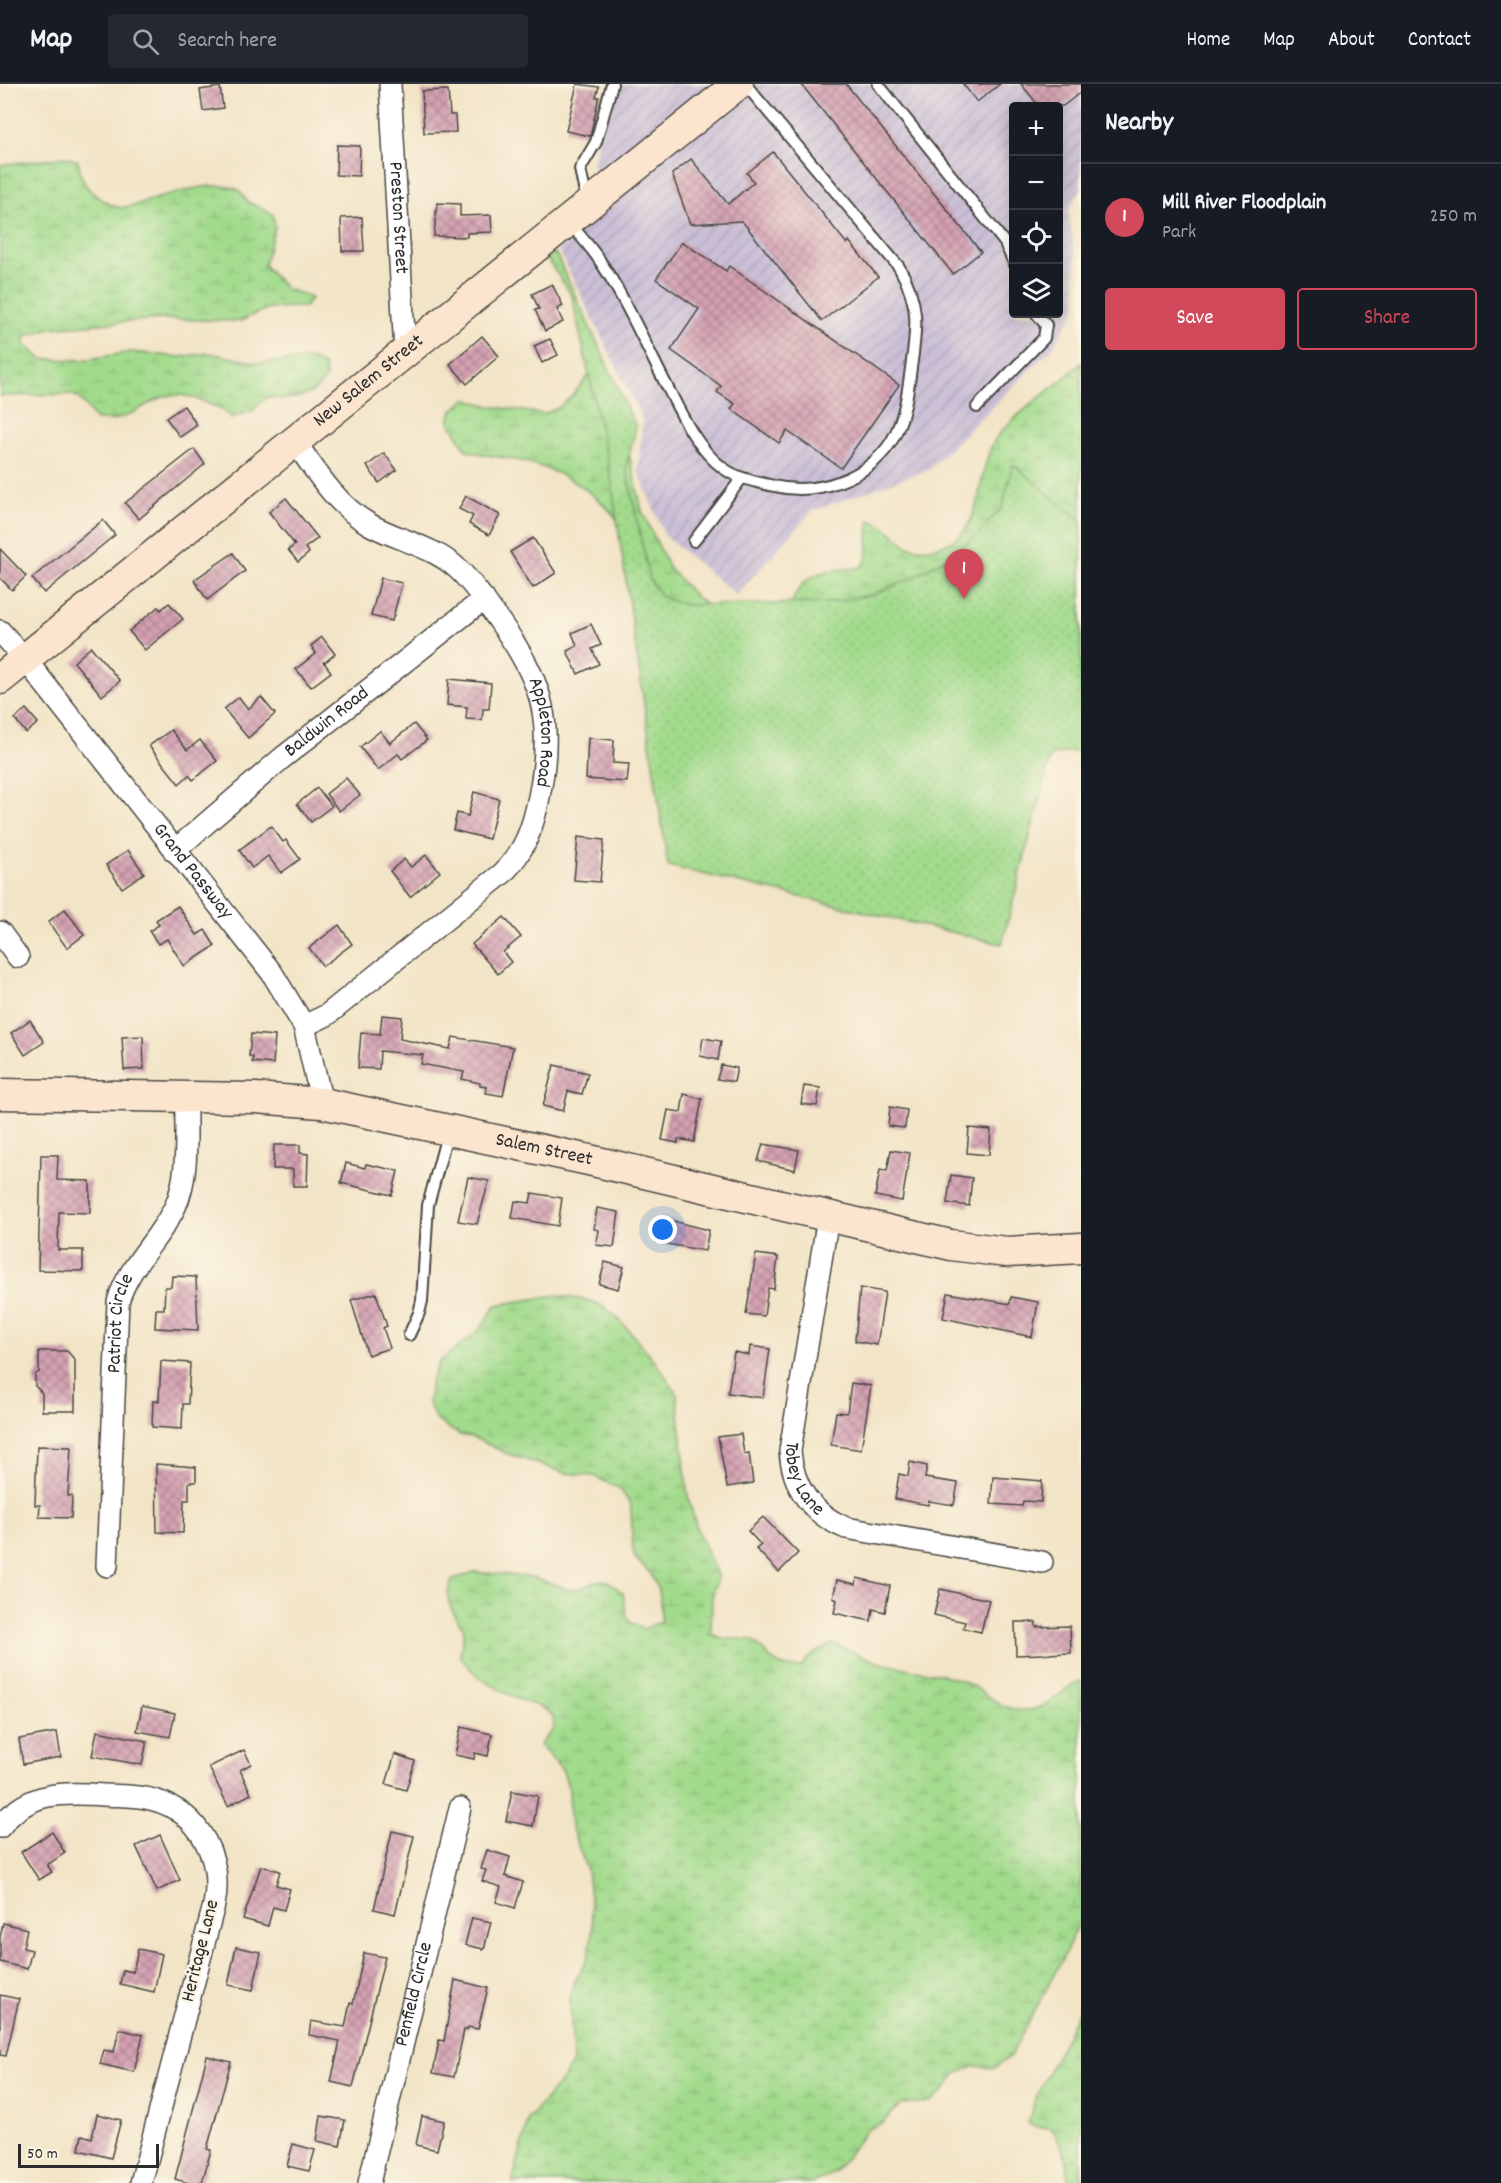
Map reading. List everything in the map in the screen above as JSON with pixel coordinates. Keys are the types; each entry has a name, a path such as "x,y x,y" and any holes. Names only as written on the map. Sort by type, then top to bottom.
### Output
{"main road":[{"name":"New Salem Street","path":"0,679 577,211 738,84"},
{"name":"Salem Street","path":"0,1094 186,1096 322,1103 449,1128 903,1236 985,1250 1028,1252 1081,1248"}],"street":[{"name":"Preston Street","path":"390,84 405,352"},
{"name":"Appleton Road","path":"294,440 331,492 351,511 384,532 448,561 484,599 529,668 544,713 547,739 545,764 529,834 516,860 503,873 324,1017 304,1026"},
{"name":"Baldwin Road","path":"174,851 281,759 484,599"},
{"name":"Grand Passway","path":"0,632 25,659 272,973 304,1026 322,1103"},
{"path":"0,932 18,957"},
{"name":"Patriot Circle","path":"107,1566 117,1309 126,1281 173,1210 179,1194 186,1096"},
{"name":"Tobey Lane","path":"828,1217 790,1451 794,1476 806,1498 823,1516 846,1528 1042,1562"},
{"name":"Heritage Lane","path":"0,1827 19,1808 43,1796 70,1793 134,1797 162,1803 180,1812 200,1832 210,1849 215,1867 216,1896 141,2183"},
{"name":"Penfield Circle","path":"369,2183 460,1808"}],"lane":[{"path":"612,84 596,142 580,170 577,211 600,261 685,421 713,459 742,478 784,489 818,488 848,478 877,459 891,442 900,419 909,383 916,315 913,294 899,267 745,84"},
{"path":"878,84 1005,243 1009,252"},
{"path":"977,407 1044,338 1046,325 1040,318"},
{"path":"694,541 742,478"},
{"path":"409,1335 422,1301 428,1205 449,1128"}],"shaded area":[{"path":"610,84 1081,84 1081,189 1068,211 1075,256 1076,308 1053,347 929,469 812,511 736,595 665,536 638,471 643,420 558,249 615,204 593,164"}],"green space":[{"path":"66,157 78,161 82,178 91,191 103,201 120,208 196,188 212,186 239,190 248,202 273,214 275,227 264,265 286,289 306,295 311,299 305,307 269,308 240,321 160,319 50,328 25,336 25,345 42,359 83,360 132,352 180,357 209,353 258,363 311,359 325,367 326,378 320,385 300,397 284,399 267,397 252,411 231,418 215,406 176,395 157,399 139,410 114,420 96,420 79,398 72,394 0,396 0,165"},
{"path":"555,252 636,427 626,468 650,581 662,597 684,605 828,603 875,594 912,578 946,558 976,536 1002,508 1013,464 1081,521 1081,750 1051,755 1002,944 668,866 610,473 572,296 547,259"},
{"path":"1081,363 1081,741 676,649 641,561 628,536 612,514 592,494 566,477 533,464 466,450 449,421 452,411 466,399 490,406 544,414 558,408 572,396 589,375 595,374 628,449 642,511 669,568 696,597 711,608 791,606 800,588 812,577 829,571 862,566 867,556 870,520 883,526 906,545 915,548 939,546 957,538 973,515 988,456 999,434"},
{"path":"557,1295 592,1301 610,1312 643,1347 677,1395 688,1497 698,1532 718,1577 712,1597 711,1634 721,1638 752,1640 772,1660 783,1666 791,1667 801,1667 810,1656 832,1644 885,1664 954,1678 1001,1704 1017,1710 1044,1706 1073,1684 1081,1681 1081,1916 1067,1950 1011,2055 995,2068 975,2066 957,2073 943,2092 930,2102 901,2104 882,2123 867,2129 835,2172 813,2183 512,2183 529,2118 564,2078 573,2060 570,1998 574,1983 588,1958 593,1928 587,1870 571,1826 569,1790 563,1771 540,1745 554,1728 553,1716 542,1708 495,1687 478,1676 465,1662 460,1655 464,1629 450,1606 449,1587 452,1580 474,1572 532,1577 568,1589 579,1589 600,1580 608,1581 623,1593 626,1614 631,1623 644,1629 661,1622 660,1594 651,1574 636,1559 633,1551 631,1505 620,1489 594,1476 565,1473 506,1453 472,1437 460,1435 436,1420 428,1402 431,1381 439,1362 479,1330 496,1305"},
{"path":"1081,2005 1081,2183 1068,2183 1066,2161 1054,2133 1050,2128 1033,2126 1028,2123 1045,2078"}],"building":[{"path":"577,84 599,87 596,97 599,97 590,136 566,131"},
{"path":"801,84 846,84 981,252 953,274"},
{"path":"963,84 1000,84 977,102"},
{"path":"1021,84 1081,84 1081,92 1063,106 1063,102 1036,102"},
{"path":"220,87 223,108 203,111 200,90"},
{"path":"448,90 450,115 455,115 456,132 424,133 422,91"},
{"path":"337,145 360,146 359,176 336,175"},
{"path":"773,152 847,244 849,241 878,277 822,321 742,221 690,224 672,174 691,159 728,204 754,182 747,173"},
{"path":"437,203 460,204 460,216 491,215 492,232 467,233 467,237 434,236"},
{"path":"362,217 364,251 342,251 341,218"},
{"path":"682,242 726,271 729,266 899,385 841,468 787,431 779,443 731,409 735,404 717,392 721,386 671,350 699,309 656,279"},
{"path":"552,284 563,306 557,309 563,322 545,331 535,310 539,309 532,294"},
{"path":"482,336 499,356 467,384 450,364"},
{"path":"550,339 558,355 542,363 534,346"},
{"path":"184,406 197,425 180,437 166,418"},
{"path":"194,449 205,464 139,519 125,503"},
{"path":"384,453 397,470 379,483 367,466"},
{"path":"466,496 500,515 489,535 469,524 473,516 459,509"},
{"path":"286,498 318,538 305,548 309,553 298,562 288,550 295,545 269,512"},
{"path":"103,520 115,535 44,593 32,578"},
{"path":"533,538 556,573 533,588 510,552"},
{"path":"0,549 26,576 12,590 0,578"},
{"path":"233,553 245,571 207,600 194,580"},
{"path":"381,578 402,583 392,621 371,616"},
{"path":"169,603 183,619 145,650 129,631 158,607 161,610"},
{"path":"591,624 601,645 592,649 599,664 578,674 567,651 577,646 572,633"},
{"path":"322,637 335,654 324,663 331,672 311,687 296,669 316,653 311,646"},
{"path":"91,647 120,681 102,696 74,662"},
{"path":"449,679 491,683 489,709 483,709 482,720 466,719 467,707 447,705"},
{"path":"239,697 248,709 261,697 275,714 248,738 224,709"},
{"path":"26,709 38,723 26,733 15,719"},
{"path":"414,724 427,740 402,759 398,754 378,770 360,747 380,731 390,743"},
{"path":"171,730 187,750 200,740 217,761 193,780 189,775 179,784 149,746"},
{"path":"588,738 614,740 613,763 629,764 627,782 586,779"},
{"path":"346,778 360,795 339,811 326,794"},
{"path":"317,788 332,806 311,822 297,804"},
{"path":"474,792 499,799 489,839 453,830 457,813 468,816"},
{"path":"271,826 283,842 286,840 300,859 281,873 268,856 252,868 239,850"},
{"path":"578,837 604,840 600,882 574,880"},
{"path":"128,850 144,873 122,888 106,865"},
{"path":"426,855 440,872 410,897 390,871 404,859 411,867"},
{"path":"178,906 197,935 205,930 215,946 184,966 167,939 158,944 149,931 159,925 156,920"},
{"path":"65,909 84,935 67,948 48,922"},
{"path":"504,917 521,937 503,952 511,962 498,974 472,944"},
{"path":"339,925 352,944 323,966 309,948"},
{"path":"382,1015 402,1017 400,1039 450,1049 453,1037 513,1047 503,1096 486,1093 487,1087 462,1079 464,1072 421,1064 423,1055 380,1051 379,1069 358,1068 361,1033 380,1034"},
{"path":"30,1020 44,1042 25,1055 11,1033"},
{"path":"251,1034 275,1036 273,1064 252,1062 253,1057 249,1056"},
{"path":"143,1036 144,1069 124,1070 122,1037"},
{"path":"703,1038 721,1041 718,1060 700,1056"},
{"path":"554,1065 588,1073 582,1094 568,1091 563,1111 543,1106"},
{"path":"721,1065 737,1068 734,1082 717,1079"},
{"path":"804,1086 820,1088 817,1106 801,1104"},
{"path":"684,1094 702,1099 694,1142 678,1139 678,1143 662,1140 668,1110 681,1112"},
{"path":"890,1107 907,1110 905,1128 888,1126"},
{"path":"969,1128 991,1130 989,1155 967,1153"},
{"path":"763,1144 799,1150 795,1170 758,1161"},
{"path":"274,1145 300,1145 300,1153 308,1154 307,1186 293,1186 293,1169 273,1169"},
{"path":"891,1150 910,1153 902,1201 875,1196 880,1170 887,1171"},
{"path":"41,1155 58,1155 57,1180 90,1181 90,1213 59,1212 58,1250 83,1250 83,1271 38,1270"},
{"path":"346,1163 365,1168 366,1164 398,1171 392,1195 341,1183"},
{"path":"951,1175 972,1178 969,1206 947,1203"},
{"path":"468,1177 489,1181 477,1224 458,1221"},
{"path":"532,1193 562,1198 558,1226 512,1218 515,1201 530,1203"},
{"path":"597,1208 619,1212 614,1247 596,1245 599,1230 594,1229"},
{"path":"661,1218 709,1230 705,1251 656,1242"},
{"path":"756,1254 778,1257 774,1289 768,1288 764,1316 746,1314"},
{"path":"605,1262 624,1267 618,1289 599,1284"},
{"path":"172,1276 196,1277 198,1330 155,1328 156,1309 164,1309 165,1287 171,1287"},
{"path":"860,1288 885,1292 877,1345 855,1341"},
{"path":"376,1293 387,1326 383,1328 390,1348 368,1355 351,1300"},
{"path":"948,1293 1010,1304 1011,1297 1038,1302 1032,1337 943,1318"},
{"path":"750,1346 770,1349 763,1398 728,1393 734,1352 749,1355"},
{"path":"39,1351 67,1351 75,1360 75,1411 42,1411 42,1393 35,1386 35,1375 39,1372"},
{"path":"161,1361 190,1363 188,1404 183,1404 182,1429 152,1427 153,1401 159,1401"},
{"path":"851,1383 871,1386 861,1450 831,1445 836,1412 847,1413"},
{"path":"741,1434 744,1454 749,1453 753,1483 727,1487 718,1437"},
{"path":"37,1446 71,1447 68,1496 72,1496 71,1518 39,1517 40,1505 35,1505"},
{"path":"910,1462 927,1466 925,1478 958,1483 954,1505 929,1501 928,1505 895,1499 899,1474 908,1476"},
{"path":"156,1464 196,1467 196,1482 189,1482 189,1500 184,1500 183,1533 157,1532"},
{"path":"993,1477 1042,1481 1041,1502 1023,1501 1022,1506 991,1504"},
{"path":"763,1517 798,1553 779,1572 756,1549 761,1545 748,1531"},
{"path":"857,1578 890,1586 885,1612 873,1609 871,1621 834,1613 837,1600 833,1598 837,1580 856,1584"},
{"path":"940,1589 989,1600 981,1632 963,1628 965,1622 934,1615"},
{"path":"1015,1622 1036,1622 1036,1627 1070,1626 1071,1653 1016,1655"},
{"path":"142,1706 175,1713 170,1737 137,1731"},
{"path":"461,1727 492,1734 488,1756 475,1753 474,1759 455,1755"},
{"path":"97,1731 147,1741 142,1765 92,1756"},
{"path":"57,1732 61,1757 23,1764 19,1739"},
{"path":"244,1750 251,1764 240,1770 251,1794 228,1806 209,1767"},
{"path":"395,1754 415,1761 406,1790 386,1784"},
{"path":"512,1791 538,1796 533,1826 506,1821"},
{"path":"392,1831 414,1836 395,1914 374,1909"},
{"path":"52,1832 65,1853 47,1865 52,1872 39,1880 21,1852"},
{"path":"160,1835 180,1880 157,1891 136,1846"},
{"path":"487,1850 510,1857 505,1876 523,1882 515,1908 496,1902 501,1887 482,1881 486,1870 481,1869"},
{"path":"261,1866 280,1871 276,1885 290,1889 284,1910 273,1907 268,1926 243,1919"},
{"path":"472,1918 491,1922 484,1949 465,1945"},
{"path":"3,1923 27,1929 23,1948 32,1950 27,1969 0,1962 0,1938"},
{"path":"236,1947 261,1952 253,1990 228,1985"},
{"path":"138,1949 162,1954 154,1992 120,1984 123,1970 133,1972"},
{"path":"364,1953 385,1957 353,2087 331,2082 340,2041 309,2035 311,2021 345,2027 350,2003 353,2004"},
{"path":"455,1980 488,1988 478,2029 468,2027 464,2030 454,2077 433,2073 439,2040 444,2041"},
{"path":"0,1995 19,1999 6,2056 0,2055"},
{"path":"119,2029 143,2035 134,2072 100,2064 104,2050 114,2052"},
{"path":"207,2056 231,2062 207,2149 211,2150 202,2183 189,2183 175,2179"},
{"path":"97,2114 121,2120 111,2158 79,2150 82,2135 92,2138"},
{"path":"321,2116 345,2120 340,2146 317,2141"},
{"path":"422,2116 444,2121 437,2150 416,2145"},
{"path":"293,2144 315,2150 309,2171 287,2166"}],"place":[{"name":"Mill River Floodplain","path":"964,599"}]}
